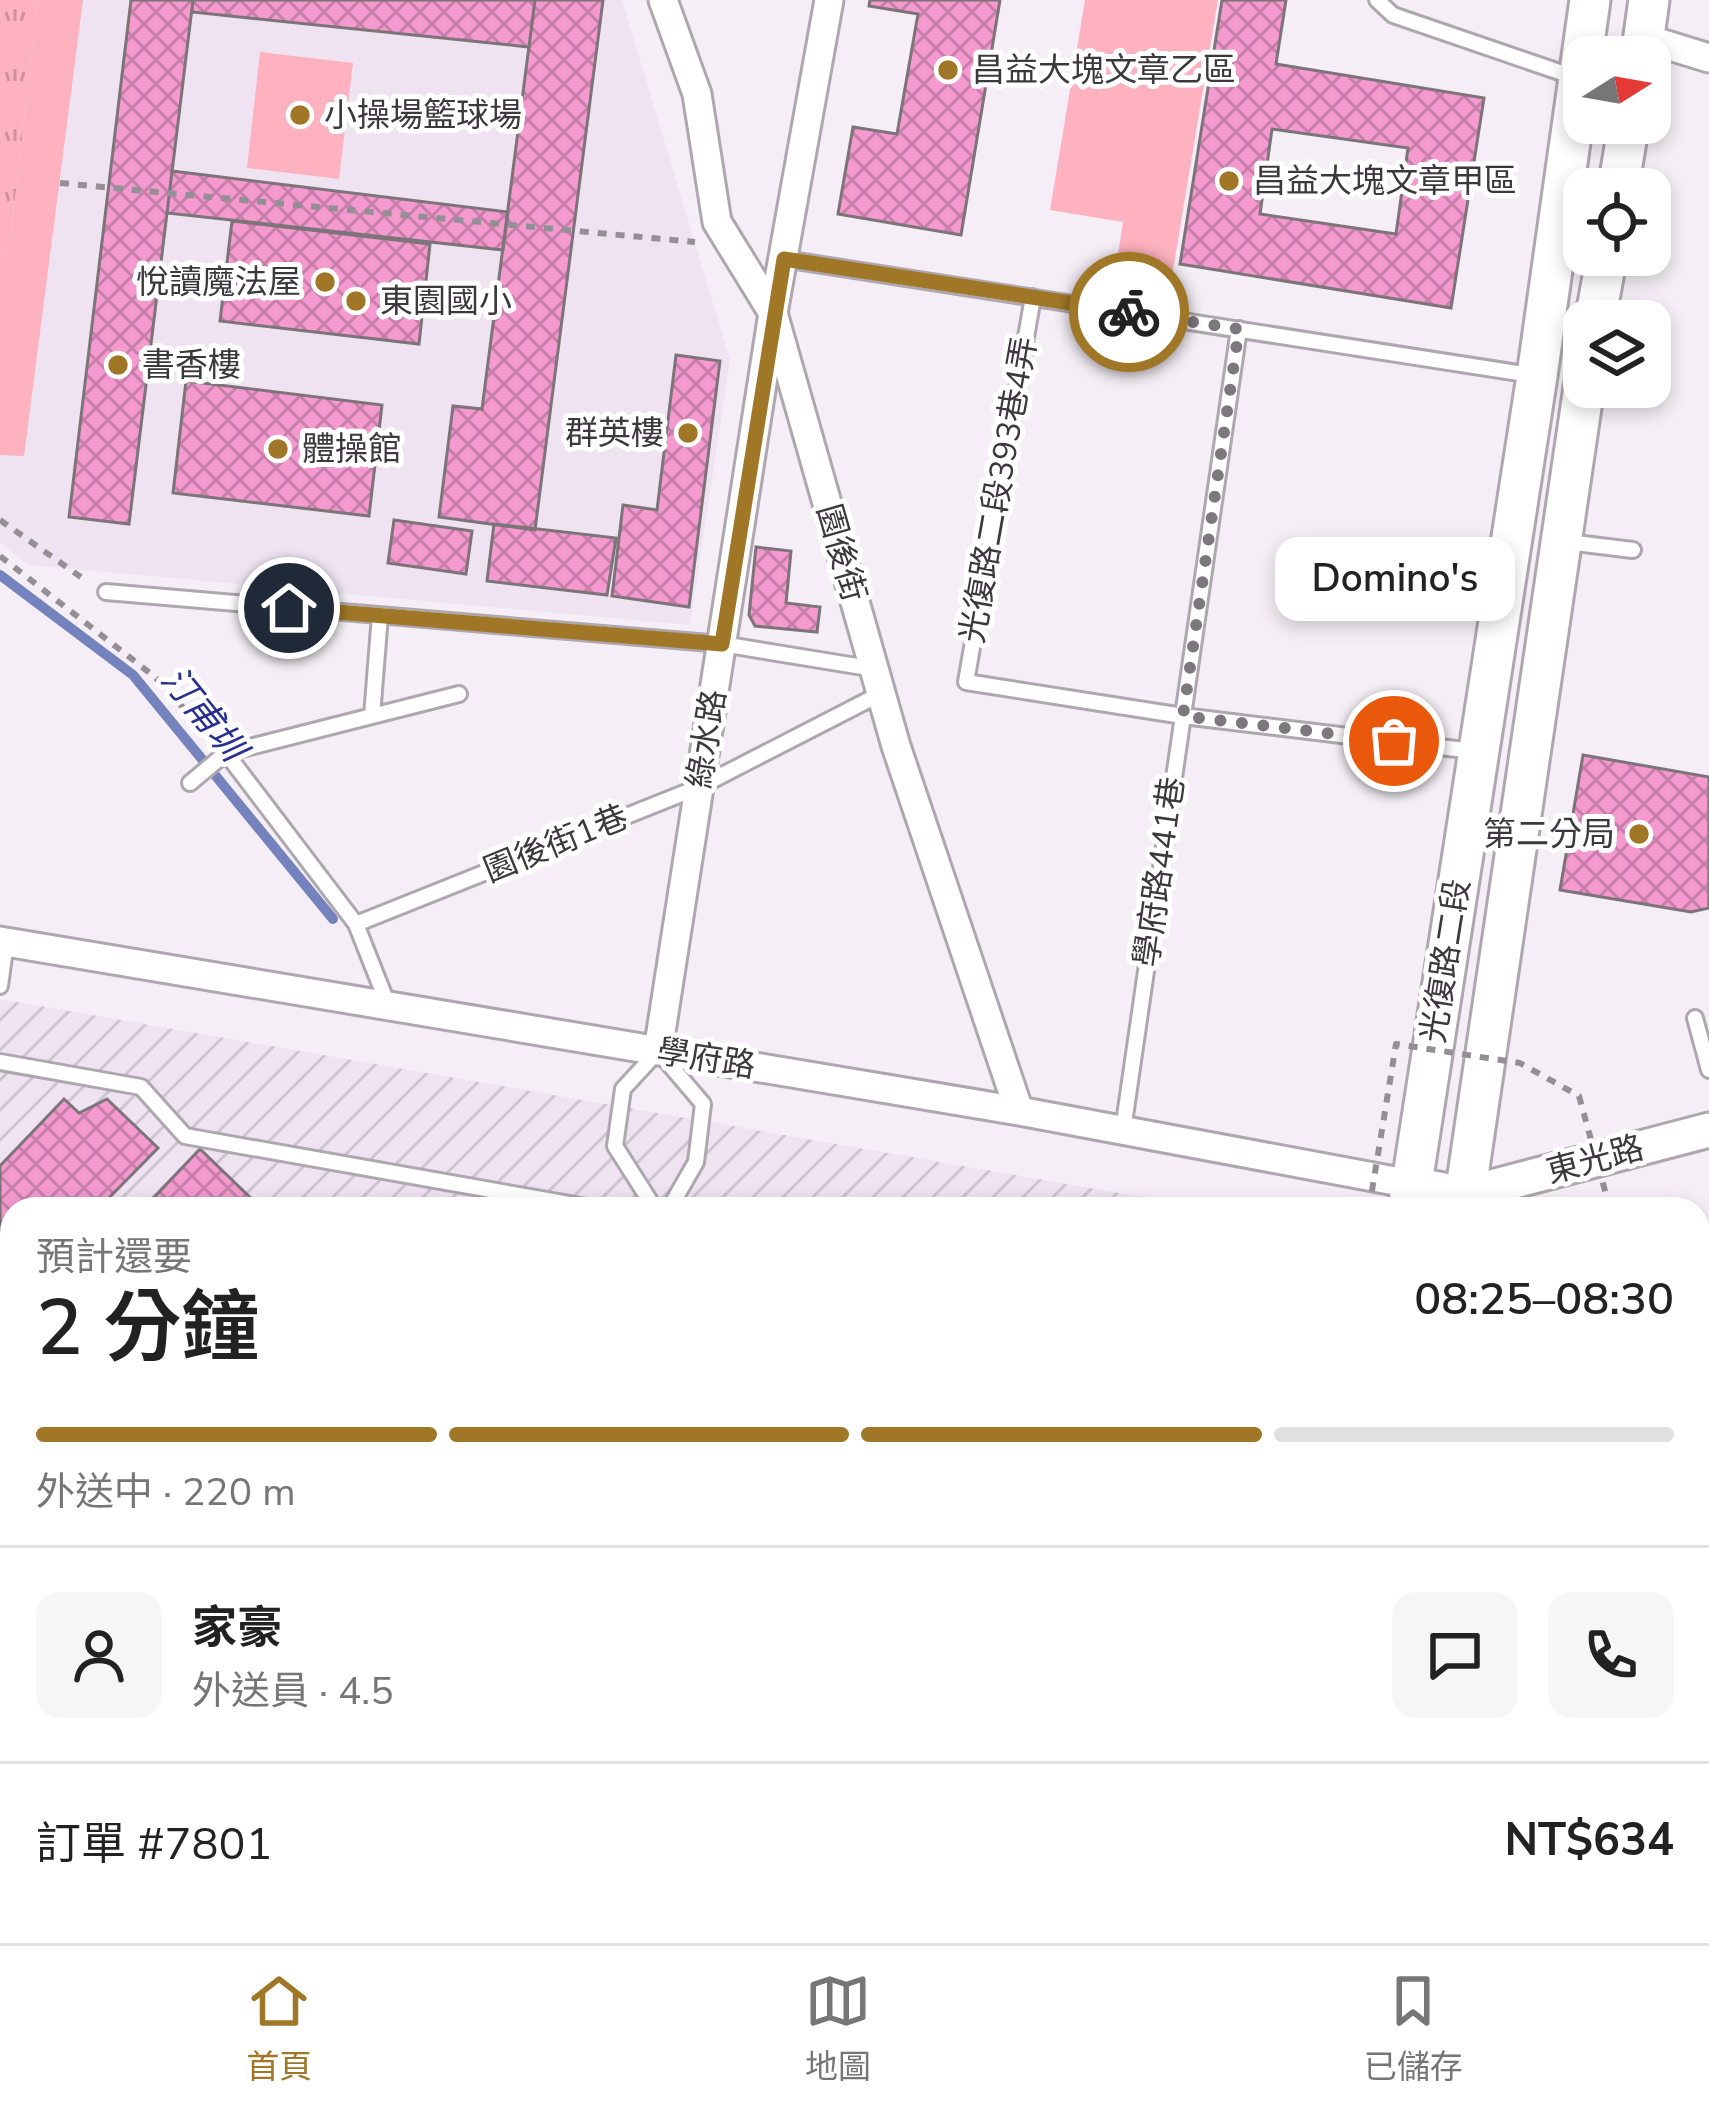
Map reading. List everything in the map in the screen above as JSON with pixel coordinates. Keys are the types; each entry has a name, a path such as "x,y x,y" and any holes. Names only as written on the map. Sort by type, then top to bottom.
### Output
{"main road":[{"name":"光復路二段","path":"1584,36 1590,0"},
{"name":"光復路二段","path":"1410,1197 1538,376 1568,144"},
{"name":"光復路二段","path":"1465,1197 1581,408"}],"street":[{"name":"園後街","path":"663,0 697,94 717,222 773,313 878,681 1018,1111"},
{"name":"綠水路","path":"658,1052 773,313 829,0"},
{"path":"1644,32 1709,58"},
{"name":"學府路","path":"3,941 1123,1130 1410,1197"},
{"name":"東光路","path":"1481,1197 1709,1130"}],"lane":[{"path":"1377,0 1393,15 1563,73"},
{"path":"784,259 1538,376"},
{"name":"光復路二段393巷4弄","path":"1033,298 966,682 1183,716"},
{"name":"學府路441巷","path":"1123,1130 1239,329"},
{"path":"1561,542 1634,550"},
{"path":"106,592 722,644 878,681"},
{"path":"372,716 380,615"},
{"name":"園後街1巷","path":"356,924 699,788 878,681"},
{"path":"190,783 226,753 459,694"},
{"path":"1183,716 1478,752"},
{"path":"226,753 356,924 388,1006"},
{"path":"0,986 3,941"},
{"path":"1695,1018 1709,1070"},
{"path":"647,1197 615,1146 623,1089 658,1052 704,1104 696,1162 676,1197"},
{"path":"0,1062 141,1088 184,1136 530,1197"}],"path":[{"path":"60,183 695,242 738,255"},
{"path":"0,520 71,573 106,592"},
{"path":"0,556 155,677 226,753"},
{"path":"1371,1197 1396,1044 1520,1063 1579,1096 1607,1197"}],"shaded area":[{"name":"東園國小","path":"0,0 622,0 730,360 690,625 29,565 0,543"},
{"path":"0,999 1142,1197 0,1197"}],"green space":[{"path":"0,0 38,0 10,242 0,257"},
{"path":"38,0 83,0 24,456 0,455 0,257 10,242"},
{"path":"1085,0 1218,0 1169,294 1113,285 1123,222 1050,210"},
{"name":"小操場籃球場","path":"260,52 353,63 339,179 247,168"}],"building":[{"name":"書香樓","path":"131,0 193,0 129,524 69,517"},
{"path":"193,0 535,0 529,47 192,12"},
{"path":"535,0 603,0 535,530 439,517 453,406 482,409"},
{"name":"昌益大塊文章乙區","path":"870,0 1000,0 961,235 838,214 853,127 897,134 918,14 869,6"},
{"name":"昌益大塊文章甲區","path":"1222,0 1286,0 1276,64 1484,98 1451,308 1180,264","holes":["1272,129 1408,148 1396,234 1260,214"]},
{"path":"172,171 508,212 503,250 167,213"},
{"name":"悅讀魔法屋","path":"232,221 430,244 419,344 220,321"},
{"name":"群英樓","path":"676,355 720,361 689,607 612,596 623,505 657,510"},
{"name":"體操館","path":"186,381 382,405 369,516 173,493"},
{"path":"394,520 472,531 466,574 388,563"},
{"path":"494,524 616,538 607,595 487,581"},
{"path":"756,547 791,551 786,603 820,607 817,632 755,626 749,615"},
{"name":"第二分局","path":"1583,755 1709,777 1709,908 1691,912 1560,890"},
{"path":"64,1099 79,1113 107,1099 158,1148 110,1197 0,1197 0,1166"},
{"path":"200,1149 250,1197 154,1197"}],"waterway":[{"name":"汀甫圳","path":"0,575 133,675 333,919"}],"way so far":[{"path":"1129,312 1239,329 1183,716 1394,741"}],"place":[{"name":"昌益大塊文章乙區","path":"948,70"},
{"name":"小操場籃球場","path":"300,115"},
{"name":"昌益大塊文章甲區","path":"1229,181"},
{"name":"悅讀魔法屋","path":"325,282"},
{"name":"東園國小","path":"356,301"},
{"name":"書香樓","path":"118,365"},
{"name":"群英樓","path":"688,433"},
{"name":"體操館","path":"278,449"},
{"name":"Domino's","path":"1394,741"},
{"name":"第二分局","path":"1639,834"}],"route":[{"path":"289,608 722,644 784,259 1129,312"}]}
